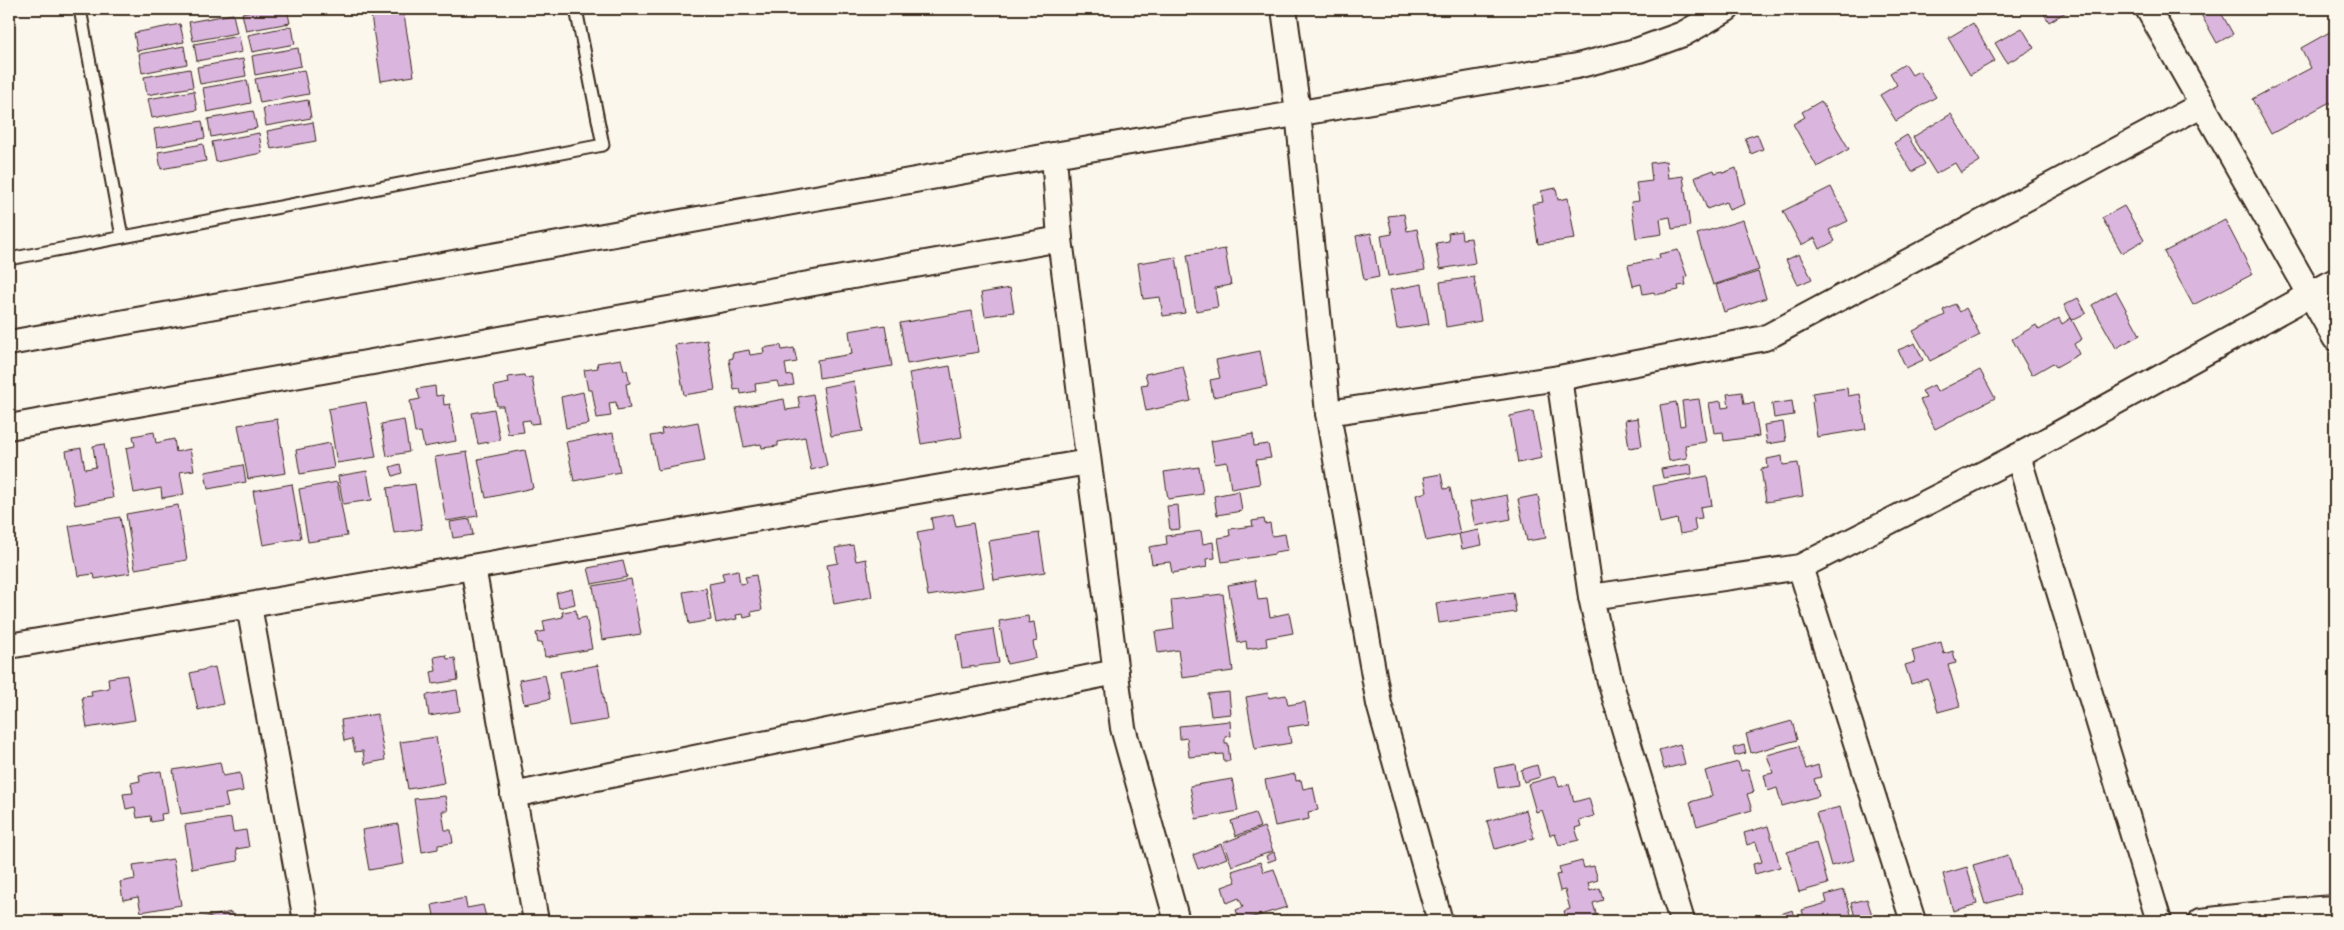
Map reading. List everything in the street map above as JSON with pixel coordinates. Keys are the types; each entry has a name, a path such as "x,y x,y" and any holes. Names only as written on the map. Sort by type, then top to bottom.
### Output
{"street":[{"path":"1284,9 1298,112 1328,413 1379,704 1440,921"},
{"path":"9,343 1054,155 1577,66 1639,50 1683,34 1727,9"},
{"path":"2148,9 2204,104 2335,338"},
{"path":"1328,413 1559,378 1765,338 2204,104"},
{"path":"1054,155 1060,239 1124,728 1177,921"},
{"path":"9,427 1060,239"},
{"path":"1591,597 1800,567 2018,456 2311,296 2335,281"},
{"path":"1559,378 1591,597 1609,678 1682,921"},
{"path":"2018,456 2159,921"},
{"path":"9,646 1088,462"},
{"path":"473,567 536,921"},
{"path":"1800,567 1913,921"},
{"path":"248,606 306,921"},
{"path":"513,795 1116,672"},
{"path":"2201,921 2335,908"}],"lane":[{"path":"80,9 122,238"},
{"path":"9,259 603,146 576,9"}],"building":[{"path":"263,9 287,9 290,23 246,31 242,13"},
{"path":"370,9 403,9 414,76 381,81"},
{"path":"1975,9 1990,9 1979,15"},
{"path":"2041,9 2071,9 2049,22"},
{"path":"2198,9 2219,9 2233,34 2217,43"},
{"path":"233,14 237,33 193,41 189,22"},
{"path":"1973,23 1995,61 1970,75 1948,38"},
{"path":"180,24 184,42 137,51 134,33"},
{"path":"292,26 295,44 252,52 248,35"},
{"path":"2022,28 2034,48 2007,63 1995,43"},
{"path":"2335,29 2335,112 2330,102 2271,134 2252,99 2311,68 2301,48"},
{"path":"239,36 242,52 197,61 194,44"},
{"path":"184,46 187,64 142,73 139,54"},
{"path":"298,48 301,66 255,75 252,56"},
{"path":"243,59 246,76 200,84 197,67"},
{"path":"1905,64 1912,75 1919,71 1936,97 1896,121 1880,95 1897,85 1890,73"},
{"path":"190,69 193,87 147,95 144,77"},
{"path":"304,70 309,94 260,103 255,79"},
{"path":"247,80 251,103 207,112 203,88"},
{"path":"194,91 197,110 152,118 148,99"},
{"path":"308,100 311,118 266,126 263,108"},
{"path":"1821,101 1849,149 1817,167 1793,124 1805,117 1802,112"},
{"path":"253,111 257,128 211,137 208,119"},
{"path":"1951,114 1980,161 1961,173 1955,163 1936,174 1913,137"},
{"path":"202,121 205,138 157,147 154,129"},
{"path":"313,122 316,141 271,149 267,131"},
{"path":"259,133 262,153 216,162 212,142"},
{"path":"1757,134 1763,149 1751,154 1745,138"},
{"path":"1907,135 1925,164 1912,172 1894,143"},
{"path":"203,144 206,161 161,169 158,152"},
{"path":"1666,161 1668,178 1683,176 1690,226 1672,229 1670,217 1660,219 1662,234 1636,238 1631,202 1639,201 1636,183 1652,181 1650,163"},
{"path":"1736,168 1745,204 1729,210 1726,202 1707,209 1695,177 1714,170 1715,173 1722,171 1723,173"},
{"path":"1831,187 1848,221 1829,230 1835,241 1820,249 1815,238 1801,245 1783,211"},
{"path":"1556,188 1558,200 1568,198 1575,239 1538,244 1532,204 1543,202 1541,191"},
{"path":"2124,206 2144,240 2122,253 2102,218"},
{"path":"1404,214 1407,231 1417,229 1425,270 1388,276 1381,236 1392,234 1388,216"},
{"path":"1743,220 1759,270 1713,285 1697,234"},
{"path":"2225,220 2253,274 2193,305 2164,252"},
{"path":"1461,231 1462,239 1471,238 1475,263 1440,269 1436,243 1449,241 1448,233"},
{"path":"1371,233 1379,277 1364,280 1356,236"},
{"path":"1225,249 1231,285 1215,288 1218,307 1196,311 1187,255"},
{"path":"1678,250 1687,276 1684,277 1686,285 1678,286 1679,290 1655,295 1654,292 1643,294 1641,284 1633,286 1628,265 1660,258 1659,254"},
{"path":"1799,254 1812,279 1798,285 1786,260"},
{"path":"1176,257 1185,313 1163,316 1160,297 1143,299 1138,263"},
{"path":"1758,272 1766,298 1724,312 1716,285"},
{"path":"1474,277 1481,321 1446,327 1440,282"},
{"path":"1422,284 1429,324 1397,329 1390,290"},
{"path":"1010,288 1014,312 985,316 981,293"},
{"path":"2116,291 2140,335 2116,348 2092,305"},
{"path":"2078,298 2086,313 2072,320 2064,305"},
{"path":"1955,304 1960,312 1966,308 1980,335 1930,361 1913,331 1945,315 1943,310"},
{"path":"972,311 979,352 907,364 900,323"},
{"path":"2059,318 2062,324 2071,318 2082,339 2074,344 2079,354 2056,367 2053,363 2032,375 2012,339 2036,325 2039,330"},
{"path":"885,325 892,366 819,378 817,360 852,354 849,331"},
{"path":"707,340 715,390 684,395 675,345"},
{"path":"1915,343 1923,360 1906,368 1898,350"},
{"path":"781,345 782,350 794,348 797,362 785,364 787,376 792,375 794,385 779,387 777,381 755,384 756,391 741,394 740,389 734,390 729,359 733,358 732,353 749,350 750,355 764,353 763,348"},
{"path":"1260,351 1267,386 1213,397 1210,380 1220,378 1216,360"},
{"path":"621,359 624,370 627,370 630,383 626,384 630,408 617,410 616,402 609,403 611,416 597,418 592,390 588,390 584,370 598,368 597,363"},
{"path":"950,366 962,437 921,444 909,373"},
{"path":"1183,366 1191,401 1146,411 1141,385 1148,384 1145,374"},
{"path":"1980,370 1995,398 1935,429 1920,400 1926,398 1922,391 1934,385 1937,392"},
{"path":"524,375 525,378 532,377 540,423 531,424 530,420 522,421 524,432 508,434 503,406 497,406 494,386 509,383 508,377"},
{"path":"854,381 863,431 831,436 823,387"},
{"path":"435,386 436,396 443,395 444,405 450,404 456,441 424,447 421,432 415,433 410,401 420,399 417,389"},
{"path":"1847,388 1848,396 1860,394 1866,429 1817,437 1812,393"},
{"path":"583,392 589,424 566,428 561,397"},
{"path":"1742,392 1744,404 1754,403 1759,436 1724,441 1723,432 1714,433 1709,403 1721,401 1722,408 1729,407 1727,394"},
{"path":"813,394 827,466 811,470 805,437 778,442 778,446 762,448 761,444 744,447 736,408 784,399 786,410 800,408 798,397"},
{"path":"1699,399 1706,442 1685,445 1687,458 1669,461 1660,405 1676,402 1680,426 1685,425 1682,401"},
{"path":"1792,401 1794,415 1774,418 1772,404"},
{"path":"366,402 376,457 337,463 328,409"},
{"path":"494,409 500,440 478,444 472,413"},
{"path":"1533,411 1542,458 1518,463 1510,416"},
{"path":"1638,418 1642,446 1629,448 1625,420"},
{"path":"277,419 286,473 248,479 238,425"},
{"path":"404,420 409,452 387,456 381,424"},
{"path":"698,422 705,461 658,470 651,436 662,434 661,429"},
{"path":"1783,422 1786,441 1767,444 1764,425"},
{"path":"154,432 156,443 174,439 176,452 190,449 194,470 180,472 184,494 162,498 161,488 134,493 126,448 135,446 133,436"},
{"path":"613,433 620,472 574,481 566,442"},
{"path":"1253,434 1254,446 1268,444 1271,458 1256,460 1260,484 1231,489 1227,462 1215,464 1211,441"},
{"path":"330,443 334,468 300,474 296,450"},
{"path":"104,444 113,498 75,505 66,451 81,448 85,469 96,467 93,446"},
{"path":"525,450 533,488 486,498 478,459"},
{"path":"467,452 478,516 446,521 435,457"},
{"path":"1782,456 1783,465 1798,463 1803,496 1766,502 1761,469 1768,468 1767,459"},
{"path":"400,464 402,473 393,476 390,467"},
{"path":"1691,464 1692,474 1663,478 1661,469"},
{"path":"243,465 246,482 208,489 205,472"},
{"path":"1199,467 1203,494 1168,499 1164,472"},
{"path":"367,471 372,500 343,504 338,476"},
{"path":"1441,474 1444,489 1450,488 1460,534 1426,541 1416,495 1427,492 1424,477"},
{"path":"1707,476 1712,505 1700,507 1702,518 1694,519 1696,531 1680,534 1677,519 1660,523 1653,486"},
{"path":"337,482 347,536 308,542 299,489"},
{"path":"292,484 301,538 263,545 253,491"},
{"path":"415,484 422,529 394,533 387,488"},
{"path":"1239,491 1242,511 1217,515 1214,496"},
{"path":"1507,495 1511,519 1475,526 1470,502"},
{"path":"1538,495 1546,538 1527,541 1518,499"},
{"path":"178,505 187,560 135,569 126,514"},
{"path":"1178,505 1180,529 1170,530 1167,506"},
{"path":"953,514 956,526 973,523 984,587 928,596 917,532 933,529 931,518"},
{"path":"120,517 130,573 95,579 94,574 78,576 69,526"},
{"path":"470,519 473,535 453,538 450,522"},
{"path":"1264,519 1265,524 1270,523 1272,536 1285,534 1288,550 1275,552 1275,554 1222,562 1218,538 1230,536 1229,529 1253,526 1252,521"},
{"path":"1479,530 1482,545 1462,549 1459,534"},
{"path":"1201,531 1203,544 1213,542 1215,558 1206,559 1207,567 1172,573 1170,562 1152,564 1149,547 1167,544 1166,536"},
{"path":"1039,533 1045,572 994,580 988,541"},
{"path":"853,545 856,561 866,559 872,597 834,604 827,565 838,563 835,548"},
{"path":"623,561 627,577 592,584 588,568"},
{"path":"738,570 740,584 747,583 745,577 756,575 762,610 751,612 752,616 744,618 743,614 736,615 737,619 716,623 709,584 724,581 722,573"},
{"path":"631,579 641,634 602,640 593,586"},
{"path":"1255,580 1258,600 1267,599 1270,617 1289,613 1293,633 1266,638 1267,646 1247,649 1246,641 1238,643 1228,585"},
{"path":"706,588 711,620 689,624 683,592"},
{"path":"572,589 575,604 559,608 556,593"},
{"path":"1513,592 1516,612 1439,623 1436,603"},
{"path":"1223,594 1233,671 1182,678 1178,650 1158,653 1155,632 1174,629 1171,600"},
{"path":"576,610 577,619 586,617 592,649 545,657 542,642 538,643 536,633 545,631 543,621 563,617 562,612"},
{"path":"1028,616 1029,623 1034,622 1037,641 1033,642 1036,658 1007,664 999,621"},
{"path":"993,629 999,663 962,668 957,635"},
{"path":"1941,642 1944,654 1953,651 1956,663 1948,665 1960,706 1938,712 1928,679 1911,684 1905,665 1915,662 1912,650"},
{"path":"446,655 447,659 455,658 458,680 433,684 431,672 436,671 434,657"},
{"path":"598,665 607,720 569,726 560,672"},
{"path":"215,667 223,704 198,710 190,673"},
{"path":"127,675 135,720 87,728 82,697 92,696 91,691 109,688 108,678"},
{"path":"545,675 550,699 524,704 519,680"},
{"path":"457,690 460,711 429,716 426,695"},
{"path":"1229,692 1231,714 1211,716 1208,694"},
{"path":"1268,693 1269,698 1286,695 1288,705 1305,702 1309,724 1288,727 1291,743 1255,749 1246,697"},
{"path":"377,714 385,760 365,764 363,751 355,752 352,739 344,741 341,720"},
{"path":"1230,721 1231,736 1225,737 1225,743 1228,743 1230,761 1224,761 1223,754 1189,757 1187,738 1180,739 1179,726"},
{"path":"1792,721 1797,740 1751,753 1746,734"},
{"path":"436,737 444,783 408,789 400,742"},
{"path":"1680,744 1685,764 1664,769 1659,750"},
{"path":"1744,745 1746,753 1735,756 1733,748"},
{"path":"1799,746 1806,769 1818,765 1821,777 1814,779 1819,796 1782,806 1777,788 1768,791 1764,775 1773,773 1767,755"},
{"path":"220,762 223,776 240,773 243,791 225,794 228,807 181,814 173,770"},
{"path":"1738,762 1741,771 1748,769 1754,792 1747,794 1752,810 1697,826 1690,802 1712,796 1705,771"},
{"path":"1515,764 1518,785 1498,788 1494,768"},
{"path":"1537,765 1540,777 1524,782 1521,770"},
{"path":"161,771 168,813 161,814 162,820 151,822 150,816 137,818 135,807 126,809 123,794 133,793 131,783 140,781 139,775"},
{"path":"1295,774 1296,781 1301,780 1303,789 1313,787 1318,810 1308,812 1309,819 1275,826 1265,780"},
{"path":"1556,776 1559,787 1569,784 1574,802 1589,798 1594,816 1579,820 1581,826 1575,828 1579,840 1559,845 1555,834 1550,835 1542,810 1536,812 1528,784"},
{"path":"1232,779 1238,811 1196,819 1190,786"},
{"path":"445,796 448,811 442,811 445,830 451,830 453,843 438,845 438,849 422,852 414,799"},
{"path":"1840,807 1854,860 1831,866 1816,813"},
{"path":"1526,810 1534,838 1495,849 1487,821"},
{"path":"1255,813 1260,827 1236,836 1231,821"},
{"path":"231,818 233,832 246,830 249,847 236,849 238,861 192,869 185,825"},
{"path":"398,824 404,864 369,870 362,830"},
{"path":"1768,826 1780,867 1755,874 1753,864 1762,862 1756,842 1747,845 1744,833"},
{"path":"1264,827 1273,851 1232,866 1223,843"},
{"path":"1816,843 1828,884 1799,892 1787,852"},
{"path":"1221,844 1227,858 1198,869 1193,855"},
{"path":"1274,852 1276,859 1268,862 1266,856"},
{"path":"2008,855 2020,894 1985,904 1973,865"},
{"path":"173,859 181,905 141,912 138,897 123,900 120,882 135,879 133,865"},
{"path":"1582,861 1584,868 1594,866 1598,880 1588,883 1590,891 1600,888 1603,900 1593,903 1598,921 1567,921 1564,911 1570,909 1565,890 1560,891 1556,875 1561,874 1559,867"},
{"path":"1260,862 1264,872 1274,869 1287,907 1240,921 1236,910 1243,907 1239,898 1227,903 1222,887 1236,882 1232,871"},
{"path":"1967,867 1977,904 1953,911 1943,874"},
{"path":"1844,890 1853,921 1805,921 1802,910 1827,903 1825,895"},
{"path":"465,898 467,908 483,905 487,921 435,921 432,905"},
{"path":"1867,899 1872,915 1856,920 1851,903"},
{"path":"1793,910 1796,921 1775,921 1774,916"},
{"path":"231,912 233,921 204,921 203,918"},
{"path":"1287,915 1289,921 1271,921"}]}
